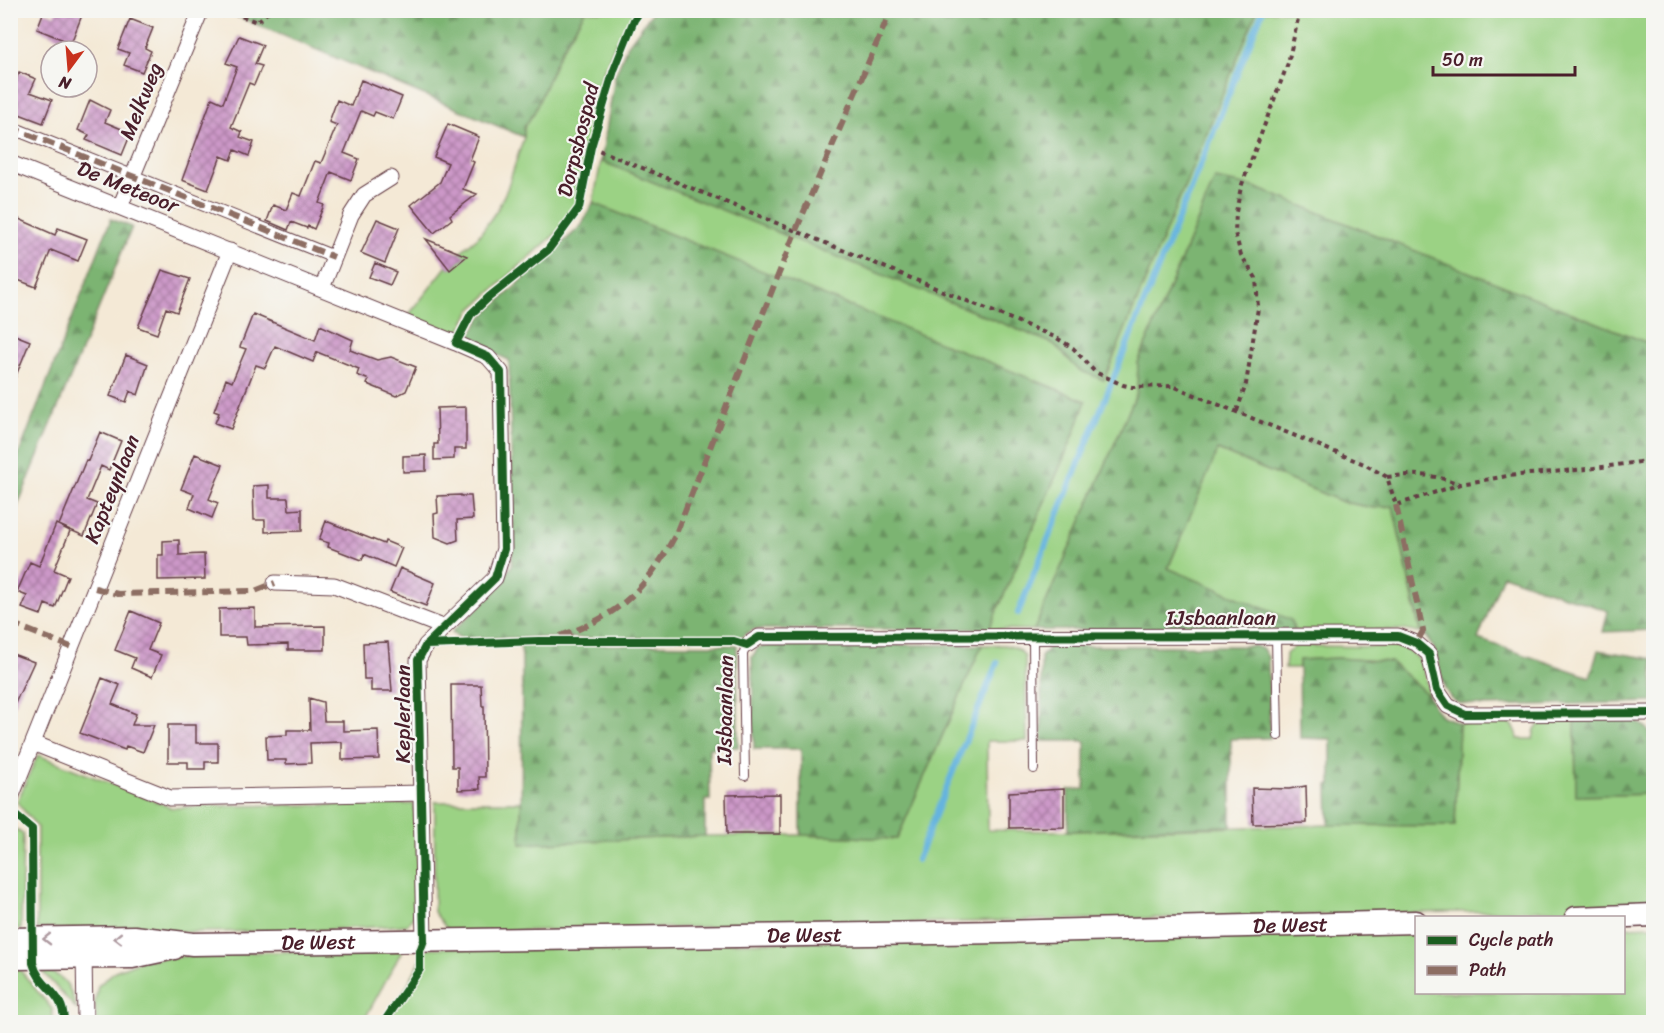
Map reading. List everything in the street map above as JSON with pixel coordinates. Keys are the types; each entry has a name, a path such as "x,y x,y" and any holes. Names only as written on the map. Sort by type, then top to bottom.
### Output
{"main road":[{"path":"1625,916 1653,915"},
{"name":"De West","path":"10,958 84,948 134,938 193,944 1002,932 1415,922"},
{"name":"De West","path":"10,939 84,948"}],"street":[{"name":"Melkweg","path":"120,207 201,10"},
{"path":"10,127 334,257"},
{"name":"De Meteoor","path":"10,163 230,251"},
{"path":"322,288 351,215 364,195 391,178"},
{"name":"Keplerlaan","path":"230,251 488,357 501,372 504,549 495,578 426,645 418,660 424,940"},
{"name":"Kapteynlaan","path":"10,800 230,251"},
{"path":"275,583 334,585 443,627"},
{"name":"IJsbaanlaan","path":"747,645 759,637 1398,636 1416,642 1429,654 1437,690 1448,706 1465,714 1653,713"},
{"name":"Keplerlaan","path":"33,743 170,798 422,793"},
{"path":"84,948 85,1023"}],"lane":[{"name":"IJsbaanlaan","path":"1276,635 1278,736"},
{"path":"1033,637 1034,769"},
{"name":"IJsbaanlaan","path":"745,776 743,654 747,645"}],"path":[{"path":"225,10 257,22 270,10"},
{"path":"1237,411 1246,384 1258,308 1256,278 1241,255 1235,233 1236,212 1240,187 1288,63 1300,10"},
{"path":"591,147 1055,337 1074,348 1095,372 1116,382 1132,387 1173,386 1364,464 1387,477 1411,474 1434,475 1461,484"},
{"path":"1387,477 1396,505 1461,484 1507,476 1653,460"}],"green space":[{"path":"263,10 585,11 559,54 534,113 524,127 524,137 234,15"},
{"path":"654,10 1257,11 1104,380 1079,370 1054,344 601,161 615,76 627,46"},
{"path":"585,11 639,11 617,40 603,72 582,199 572,219 471,310 456,337 407,317 454,257 478,237 497,210 507,189 524,137 524,127 534,113 559,54"},
{"path":"1257,11 1653,11 1653,345 1254,187 1215,179 1138,363 1137,392 1034,630 989,629 1072,439 1086,401 593,203 601,161 1054,344 1079,370 1104,380"},
{"path":"1215,179 1254,187 1653,345 1653,630 1603,632 1608,611 1503,575 1478,639 1590,677 1598,650 1653,659 1653,702 1484,706 1458,703 1445,689 1434,648 1421,631 1393,506 1374,508 1343,502 1218,450 1168,568 1291,620 1295,631 1034,630 1137,392 1138,363"},
{"path":"593,203 1086,401 1072,439 989,629 755,629 741,638 460,638 452,632 495,591 512,565 509,360 467,341 481,318 581,226"},
{"path":"111,219 132,227 11,522 11,474"},
{"path":"1217,450 1343,502 1373,508 1393,506 1420,633 1404,630 1295,631 1168,569"},
{"path":"520,644 737,645 738,747 709,748 710,800 705,800 705,836 521,844 522,657"},
{"path":"771,645 982,645 897,839 801,835 801,749 754,749 752,657 758,648"},
{"path":"982,645 1012,647 1025,657 1027,741 987,741 988,830 1068,831 1329,825 1455,826 1459,723 1507,722 1515,728 1518,739 1533,739 1535,729 1541,722 1575,720 1576,796 1653,794 1653,908 456,932 447,929 434,912 435,802 521,802 521,844 705,836 801,835 897,839"},
{"path":"1255,646 1263,649 1268,657 1270,738 1231,739 1231,826 1068,831 1068,790 1085,789 1085,741 1042,741 1041,657 1049,647"},
{"path":"1299,646 1399,647 1408,650 1414,654 1422,666 1429,696 1391,662 1338,658 1299,660 1299,668 1285,668 1286,654"},
{"path":"1338,658 1391,662 1429,696 1434,707 1442,716 1459,723 1455,826 1329,825 1328,785 1331,785 1331,739 1300,738 1299,660"},
{"path":"1632,719 1647,728 1652,738 1653,794 1576,796 1575,720"},
{"path":"38,755 172,808 414,804 420,895 416,912 407,925 306,931 177,932 37,929 37,827 17,802"},
{"path":"10,826 23,834 21,929 11,929"},
{"path":"1653,926 1653,1022 388,1022 427,948 1415,931 1415,994 1625,994 1625,927"},
{"path":"403,949 363,1022 96,1022 95,1002 98,986 115,971 143,960 220,953"},
{"path":"39,968 66,982 77,1010"},
{"path":"11,970 20,970 52,1009 53,1022 11,1022"}],"building":[{"path":"57,10 84,10 73,39 61,39 37,29 44,11 55,15"},
{"path":"130,19 153,28 145,48 151,51 142,72 124,65 129,53 118,49"},
{"path":"239,36 263,45 255,64 262,66 254,85 249,83 231,127 242,132 240,137 254,142 249,156 235,150 231,160 221,156 208,190 182,180 212,98 223,103 237,67 226,63"},
{"path":"19,72 36,79 30,92 39,95 39,99 52,100 43,123 14,112 17,103 10,101 10,94"},
{"path":"361,80 402,97 393,119 375,112 373,116 361,111 344,153 359,159 351,180 331,172 319,203 324,205 314,229 291,222 288,230 267,221 273,205 286,210 293,193 301,196 315,161 321,163 337,125 329,122 337,100 351,106"},
{"path":"90,100 110,110 105,122 131,133 122,155 86,140 89,135 78,130"},
{"path":"448,124 479,137 470,160 474,162 463,189 477,194 450,215 452,219 434,233 411,205 440,182 448,163 434,157"},
{"path":"10,215 55,235 58,228 87,239 78,261 51,250 36,287 10,277"},
{"path":"377,219 399,228 385,263 361,253"},
{"path":"426,239 467,256 450,270"},
{"path":"375,263 396,272 390,285 369,277"},
{"path":"162,270 190,279 177,312 166,308 157,334 138,327"},
{"path":"253,314 315,340 320,325 353,340 350,350 377,360 391,357 416,367 406,391 396,396 367,384 369,380 357,375 359,369 317,352 313,362 275,346 265,368 256,365 231,429 215,423 219,413 214,411 226,379 232,382 246,349 240,347"},
{"path":"10,333 30,341 11,388 10,388"},
{"path":"126,355 148,364 138,395 130,391 126,402 110,396"},
{"path":"466,407 466,449 454,449 454,459 434,460 434,444 438,444 437,408"},
{"path":"100,432 121,441 109,470 101,466 87,500 97,504 84,536 59,525"},
{"path":"195,454 223,465 209,499 218,503 212,518 189,508 194,494 181,489"},
{"path":"426,455 426,471 403,472 403,456"},
{"path":"269,485 269,498 288,498 289,510 302,509 302,531 265,532 265,520 254,520 253,486"},
{"path":"437,496 471,496 473,519 457,520 458,540 450,543 435,537 434,514 438,513"},
{"path":"326,521 384,544 385,541 402,548 394,567 364,554 362,560 328,547 329,543 319,540"},
{"path":"56,524 70,531 54,570 68,576 55,608 45,604 41,615 22,608 27,596 17,592 30,562 39,566"},
{"path":"179,540 179,555 204,554 205,579 158,580 158,555 163,555 163,541"},
{"path":"400,568 435,583 426,606 390,592"},
{"path":"255,608 255,627 325,626 325,650 288,650 288,644 247,645 246,637 219,637 219,609"},
{"path":"131,611 159,623 148,650 161,655 152,677 131,668 135,658 115,650"},
{"path":"388,642 392,691 371,691 371,679 364,679 363,643"},
{"path":"10,653 34,662 11,712 10,712"},
{"path":"102,678 120,685 112,704 136,714 132,725 154,725 143,752 126,746 125,750 80,733"},
{"path":"451,685 481,685 482,706 484,706 485,777 479,777 480,789 458,790 458,767 452,767"},
{"path":"309,698 323,702 324,721 343,721 343,731 378,730 379,759 342,760 342,742 310,743 311,763 286,764 286,760 267,760 266,736 287,735 287,730 310,730"},
{"path":"168,725 196,725 196,743 218,743 218,762 205,762 205,769 188,769 188,762 168,762"},
{"path":"1306,786 1307,823 1253,824 1252,788 1289,789"},
{"path":"1064,789 1064,827 1009,828 1009,792"},
{"path":"780,794 780,834 727,834 726,795"}],"waterway":[{"path":"1018,613 1263,10"},
{"path":"917,860 997,663"}],"marked path":[{"path":"560,636 599,620 628,599 653,572 675,536 796,230 891,10"},
{"path":"10,127 334,257"},
{"path":"1396,505 1423,631 1416,643"},
{"path":"95,588 118,594 255,591 275,583"},
{"path":"10,623 71,647"}],"cycle path":[{"name":"Dorpsbospad","path":"384,1022 420,969 420,951 424,940 418,660 426,645 495,578 504,549 501,372 488,357 456,343 471,314 548,250 579,208 591,147 614,70 634,20 641,10"},
{"path":"426,645 539,641 734,641 747,645 759,637 1398,636 1416,643 1429,654 1437,690 1448,706 1465,714 1654,713"},
{"path":"10,811 32,829 33,963 36,972 60,1003 64,1022"}]}
